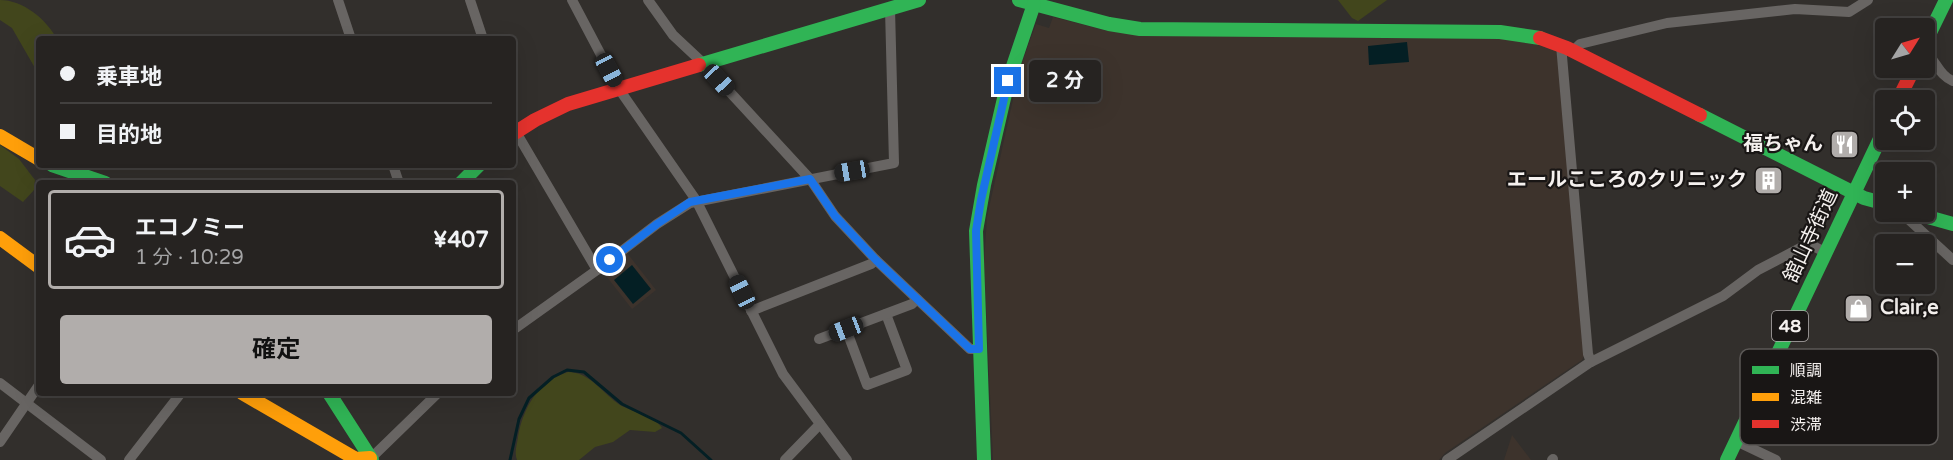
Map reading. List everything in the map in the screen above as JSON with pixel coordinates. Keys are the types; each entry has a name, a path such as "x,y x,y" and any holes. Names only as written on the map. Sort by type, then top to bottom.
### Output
{"street":[{"path":"338,0 350,36"},
{"path":"470,0 482,36"},
{"path":"572,0 619,89 696,200 783,374 847,460"},
{"path":"648,0 673,35 704,64 810,179 835,216 876,260 970,349 979,349"},
{"path":"516,129 557,109 619,89 919,0"},
{"path":"1019,0 1034,2 1109,24 1140,29 1506,32 1538,37 1567,48 1853,193 1875,200"},
{"path":"1567,48 1659,24 1796,9 1849,12 1868,0"},
{"path":"1935,22 1946,0"},
{"path":"984,460 975,248 978,216 1008,81 1034,2"},
{"path":"516,328 657,224 696,200 894,163 890,9"},
{"path":"1567,48 1586,337 1588,354 1592,362"},
{"path":"1935,64 1941,74 1953,81"},
{"path":"516,133 597,270"},
{"path":"0,136 36,157"},
{"name":"舘山寺街道","path":"1779,349 1875,148"},
{"path":"61,168 96,180"},
{"path":"464,180 475,168"},
{"path":"1935,219 1953,224"},
{"path":"1911,222 1953,260"},
{"path":"0,238 36,265"},
{"path":"1447,460 1537,396 1592,362 1723,296 1758,270 1804,246 1813,246 1825,252"},
{"path":"751,311 871,264 876,260"},
{"path":"819,339 912,304 917,298"},
{"path":"846,329 867,385 908,370 886,314"},
{"path":"0,383 101,460"},
{"path":"0,442 36,390"},
{"path":"129,460 179,396"},
{"path":"247,396 356,459 371,459 435,396"},
{"path":"331,396 371,459"},
{"path":"785,460 820,424"},
{"name":"舘山寺街道","path":"1727,460 1740,433"},
{"path":"1736,441 1740,443"},
{"path":"1744,445 1776,460"}],"shaded area":[{"path":"1053,17 1108,31 1506,39 1521,40 1555,50 1558,54 1584,356 1582,360 1445,453 1439,460 993,460 984,263 987,217 1020,68 1036,24 1049,28"},
{"path":"627,253 656,290 632,309 603,272"},
{"path":"1512,435 1531,460 1504,460"}],"green space":[{"path":"0,0 25,7 47,24 55,36 36,36 36,70 12,28 0,20"},
{"path":"1338,0 1387,0 1358,21 1352,18"},
{"path":"0,145 19,159 35,180 34,190 23,202 0,186"},
{"path":"568,372 590,380 620,405 649,418 662,428 655,432 630,430 613,442 595,447 579,460 517,460 520,426 528,406 548,382"}],"water":[{"path":"1407,42 1409,62 1369,65 1368,46"},
{"path":"632,265 651,289 633,304 614,280"}],"waterway":[{"path":"510,460 519,419 529,398 553,377 567,370 584,372 622,404 681,433 711,460"}],"traffic: fast":[{"path":"699,65 919,0"},
{"path":"1019,0 1109,24 1140,29 1500,32 1540,38"},
{"path":"1935,22 1946,0"},
{"path":"984,460 976,231 1008,81 1034,4"},
{"path":"1700,115 1864,198 1875,201"},
{"path":"1780,349 1875,149"},
{"path":"61,168 96,180"},
{"path":"464,180 476,168"},
{"path":"1935,219 1953,224"},
{"path":"331,396 372,460"},
{"path":"1727,460 1740,433"}],"traffic: slow":[{"path":"0,136 36,157"},
{"path":"0,238 36,265"},
{"path":"247,396 356,459 370,458"}],"traffic: jam":[{"path":"1540,38 1567,48 1700,115"},
{"path":"516,132 568,104 699,65"},
{"path":"1903,90 1909,78"}],"place":[{"name":"福ちゃん","path":"1844,144"},
{"name":"エールこころのクリニック","path":"1768,180"},
{"name":"Clair,e","path":"1859,308"}],"route":[{"path":"610,260 690,202 810,179 835,216 876,260 970,349 979,349 976,231 1008,81"}]}
